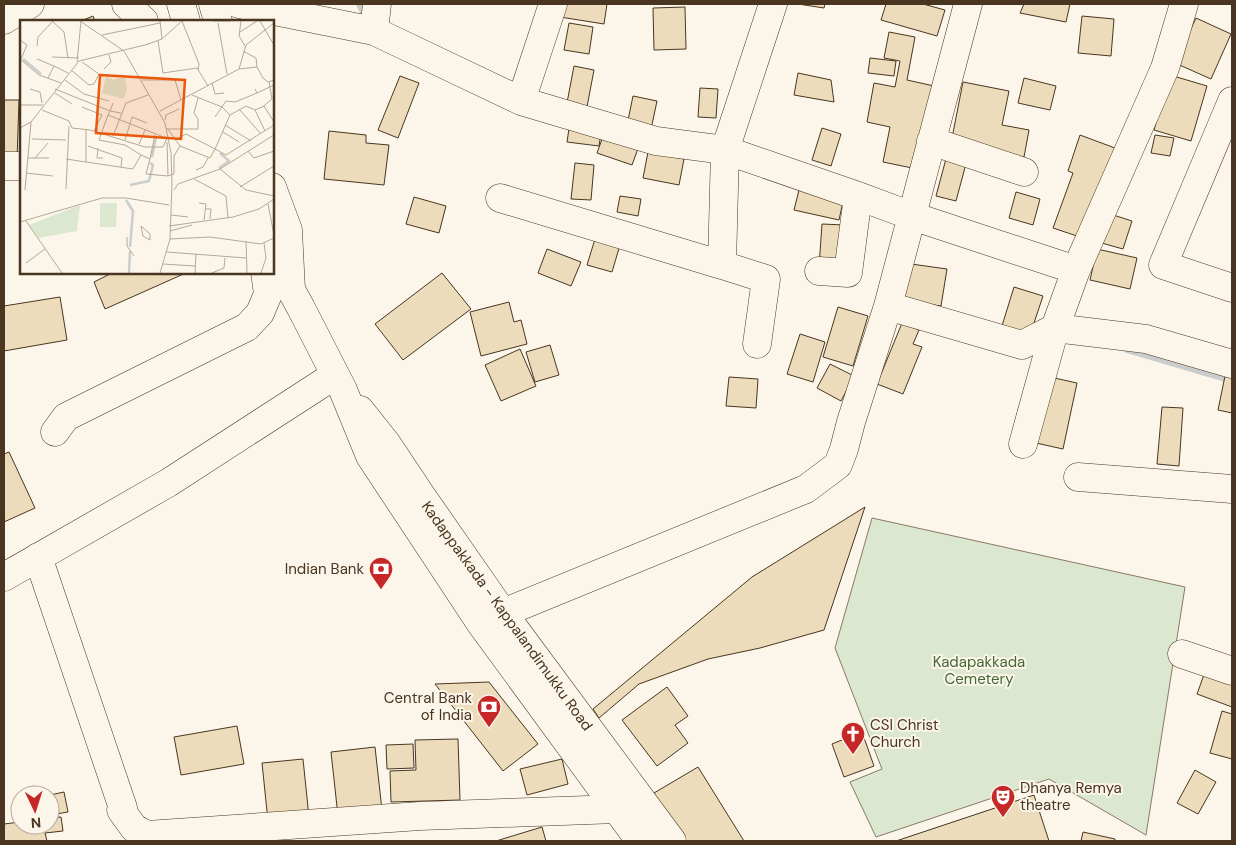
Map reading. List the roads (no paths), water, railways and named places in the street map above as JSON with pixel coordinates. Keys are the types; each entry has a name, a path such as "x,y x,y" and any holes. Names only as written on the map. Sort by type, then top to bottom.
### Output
{"street":[{"path":"4,20 30,4"},
{"path":"126,4 143,20"},
{"path":"181,4 186,20"},
{"path":"213,4 218,20"},
{"path":"239,4 374,31 521,101 656,142 725,150 912,216 1076,270"},
{"path":"374,31 377,4"},
{"path":"521,101 553,4"},
{"path":"722,265 725,150 773,4"},
{"path":"503,614 806,489 838,465 888,306 968,4"},
{"path":"1023,444 1055,328 1076,270 1165,68 1184,4"},
{"path":"1232,101 1163,265 1232,288"},
{"path":"931,141 1024,172"},
{"path":"4,166 20,166"},
{"path":"265,303 296,299 288,230 274,192"},
{"path":"819,271 848,273 858,196"},
{"path":"500,198 766,279 757,344"},
{"name":"Kadappakkada - Kappalandimukku Road","path":"274,260 339,382 370,456 481,624 640,841"},
{"path":"55,432 66,417 247,327 260,313 265,303 268,294 265,274"},
{"path":"888,306 1022,345 1055,328 1146,338 1232,364"},
{"path":"4,577 339,382"},
{"name":"Kadappakkada - Kappalandimukku Road","path":"339,382 387,444 503,614 672,841"},
{"path":"1078,477 1232,490"},
{"path":"38,557 122,808 121,810 134,828 147,835 420,816 617,809"},
{"path":"1182,654 1232,671"}],"waterway":[{"path":"360,4 367,18"},
{"path":"1127,349 1232,380"}],"place":[{"name":"Indian Bank","path":"381,590"},
{"name":"Central Bank of India","path":"489,728"},
{"name":"CSI Christ Church","path":"853,755"},
{"name":"Dhanya Remya theatre","path":"1003,818"}],"park label":[{"name":"Kadapakkada Cemetery","path":"979,670"}]}
